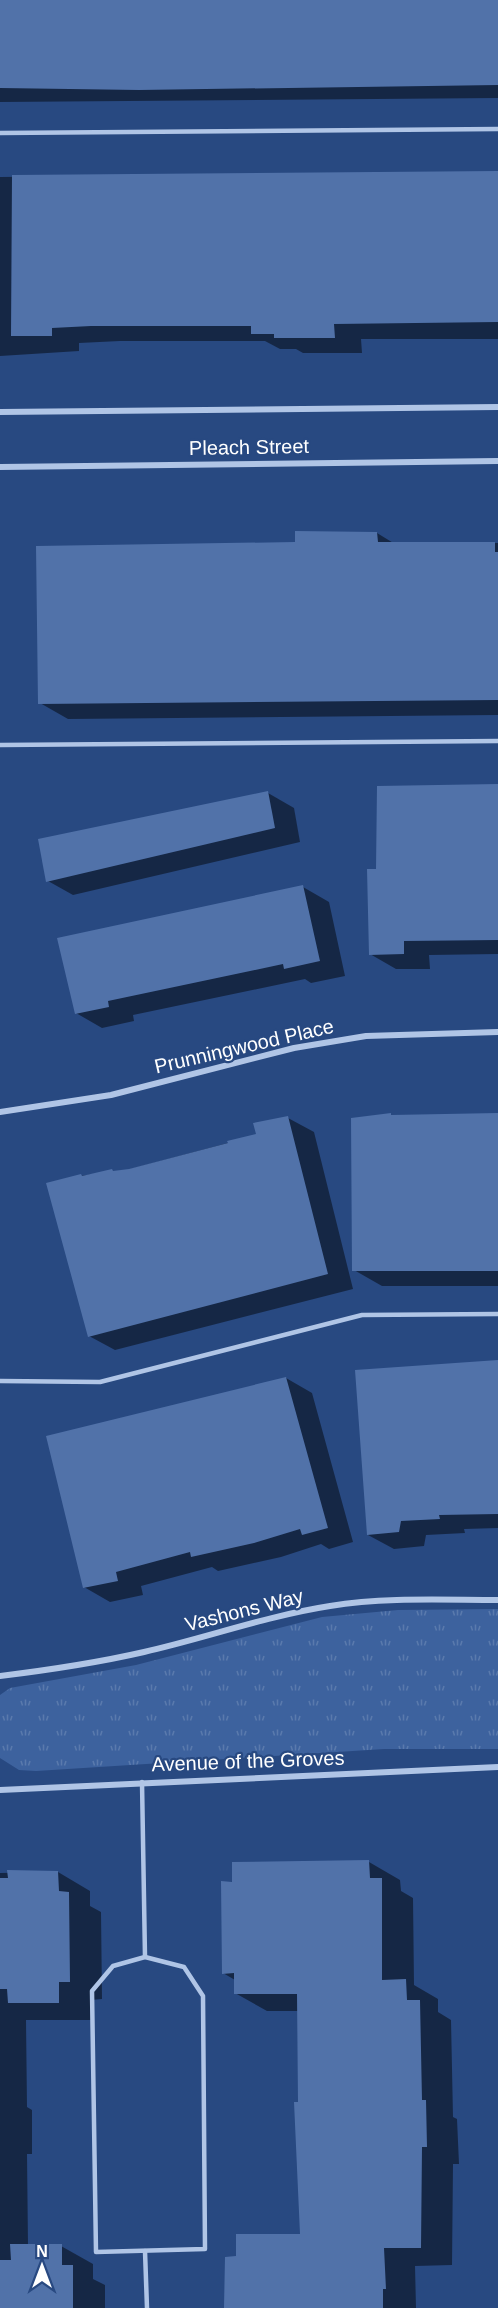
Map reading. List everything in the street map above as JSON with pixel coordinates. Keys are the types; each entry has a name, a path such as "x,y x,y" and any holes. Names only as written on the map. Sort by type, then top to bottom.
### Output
{"street":[{"name":"Pleach Street","path":"0,412 498,407"},
{"name":"Pleach Street","path":"0,466 498,461"},
{"name":"Prunningwood Place","path":"0,1112 111,1095 294,1048 366,1036 498,1032"},
{"name":"Vashons Way","path":"0,1676 86,1665 145,1652 280,1616 331,1606 386,1601 498,1600"},
{"name":"Avenue of the Groves","path":"0,1790 498,1767"}],"lane":[{"path":"0,133 498,129"},
{"path":"0,745 498,741"},
{"path":"0,1381 100,1382 362,1315 498,1314"},
{"path":"141,1782 145,1958"},
{"path":"145,1958 184,1967 203,1995 205,2249 96,2252 93,1991 113,1966 145,1958"},
{"path":"145,2251 147,2308"}],"green space":[{"path":"498,1609 498,1749 384,1749 36,1771 19,1770 0,1758 0,1695 10,1688 136,1665 322,1617 398,1610"}],"building":[{"path":"0,0 498,0 498,85 139,90 0,88"},
{"path":"498,171 498,322 334,324 335,338 274,338 274,334 251,334 251,326 91,326 52,328 52,336 11,336 12,175"},
{"path":"295,531 377,532 378,542 495,542 495,552 498,552 498,700 38,704 36,546 295,542"},
{"path":"498,784 498,940 404,941 404,954 369,955 367,869 376,869 377,786"},
{"path":"268,791 275,828 46,882 38,839"},
{"path":"303,885 320,961 284,969 283,964 108,1001 109,1007 75,1014 57,938"},
{"path":"391,1113 391,1115 498,1113 498,1271 352,1271 351,1118"},
{"path":"288,1116 328,1274 88,1337 46,1183 81,1174 82,1176 112,1169 113,1171 129,1169 228,1143 227,1141 256,1134 253,1123"},
{"path":"498,1360 498,1514 439,1515 440,1519 401,1521 399,1532 367,1535 355,1370"},
{"path":"286,1377 328,1528 302,1535 300,1529 254,1543 191,1557 190,1552 116,1572 118,1581 83,1588 46,1436"},
{"path":"369,1860 370,1878 382,1878 382,1980 406,1979 407,2000 420,2000 422,2100 426,2100 427,2147 422,2147 421,2248 384,2248 386,2289 383,2289 383,2308 224,2308 225,2257 236,2256 236,2234 300,2234 294,2102 298,2102 297,1994 234,1994 234,1973 222,1974 221,1881 232,1882 232,1862"},
{"path":"7,1870 58,1871 59,1891 69,1892 70,1982 59,1982 59,2003 8,2003 7,1989 0,1989 0,1878 8,1878"},
{"path":"10,2244 62,2244 62,2265 73,2265 73,2308 0,2308 0,2260 11,2260"}]}
